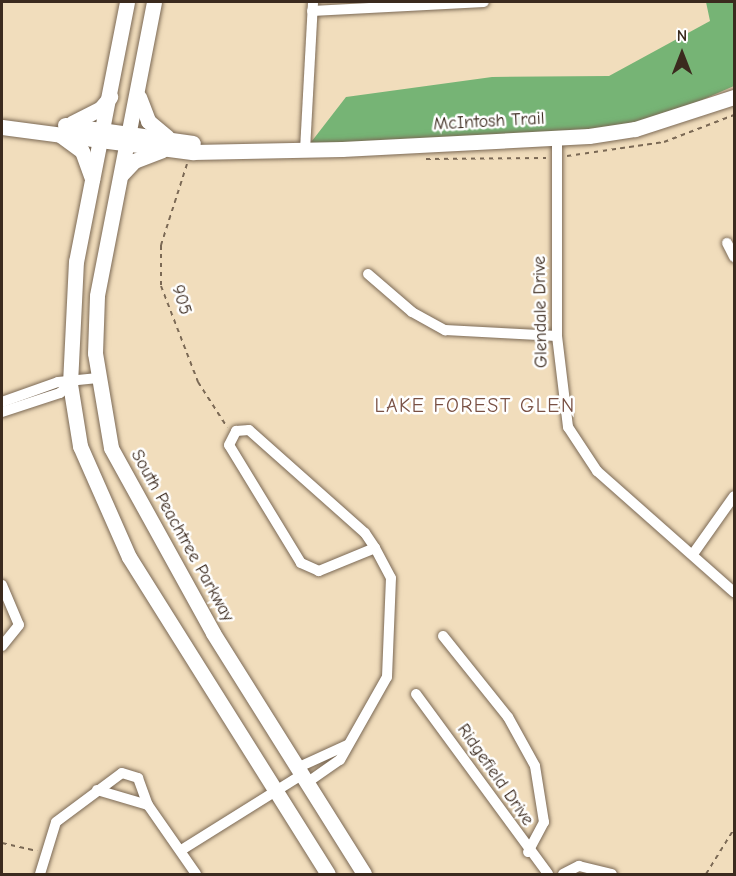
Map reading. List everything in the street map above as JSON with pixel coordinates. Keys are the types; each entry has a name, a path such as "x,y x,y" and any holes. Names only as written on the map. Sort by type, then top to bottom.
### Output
{"main road":[{"path":"127,2 103,134 76,261 70,384 81,446 129,557 328,874"},
{"name":"South Peachtree Parkway","path":"154,2 97,296 98,378 111,448 128,487 213,633 304,774 364,874"},
{"path":"122,174 134,161 170,144 148,121 138,92"},
{"path":"53,128 86,119 110,96"},
{"name":"McIntosh Trail","path":"4,127 53,128 170,144 241,150 305,150 557,138 635,129 735,97"},
{"path":"53,128 82,151 92,184"}],"street":[{"path":"305,150 312,6 484,2"},
{"name":"Glendale Drive","path":"557,138 557,336 563,410 575,443 597,471 735,592"},
{"path":"727,243 735,257"},
{"path":"368,274 412,312 445,330 557,336"},
{"path":"2,402 58,382 70,384 98,378"},
{"path":"2,412 60,393 70,384"},
{"path":"304,774 340,760 387,677 391,578 375,548 365,533 249,430 236,431 229,445 301,563 319,571 375,548"},
{"path":"693,554 735,496"},
{"path":"2,585 19,625 2,646"},
{"path":"443,636 508,717 535,766 544,822 528,852"},
{"name":"Ridgefield Drive","path":"416,694 473,766 528,852 548,874"},
{"path":"183,849 347,745"},
{"path":"40,874 57,822 114,776 132,774 148,805 183,849 196,874"},
{"path":"97,790 148,805"},
{"path":"563,874 593,866 612,874"}],"path":[{"name":"905","path":"188,162 161,245 161,286 198,382 231,438"},
{"path":"706,874 735,828"},
{"path":"2,843 45,853"}],"green space":[{"path":"706,2 734,2 734,86 635,129 305,150 346,97 492,77 609,76 710,21"}],"district":[{"name":"LAKE FOREST GLEN","path":"475,405"}]}
